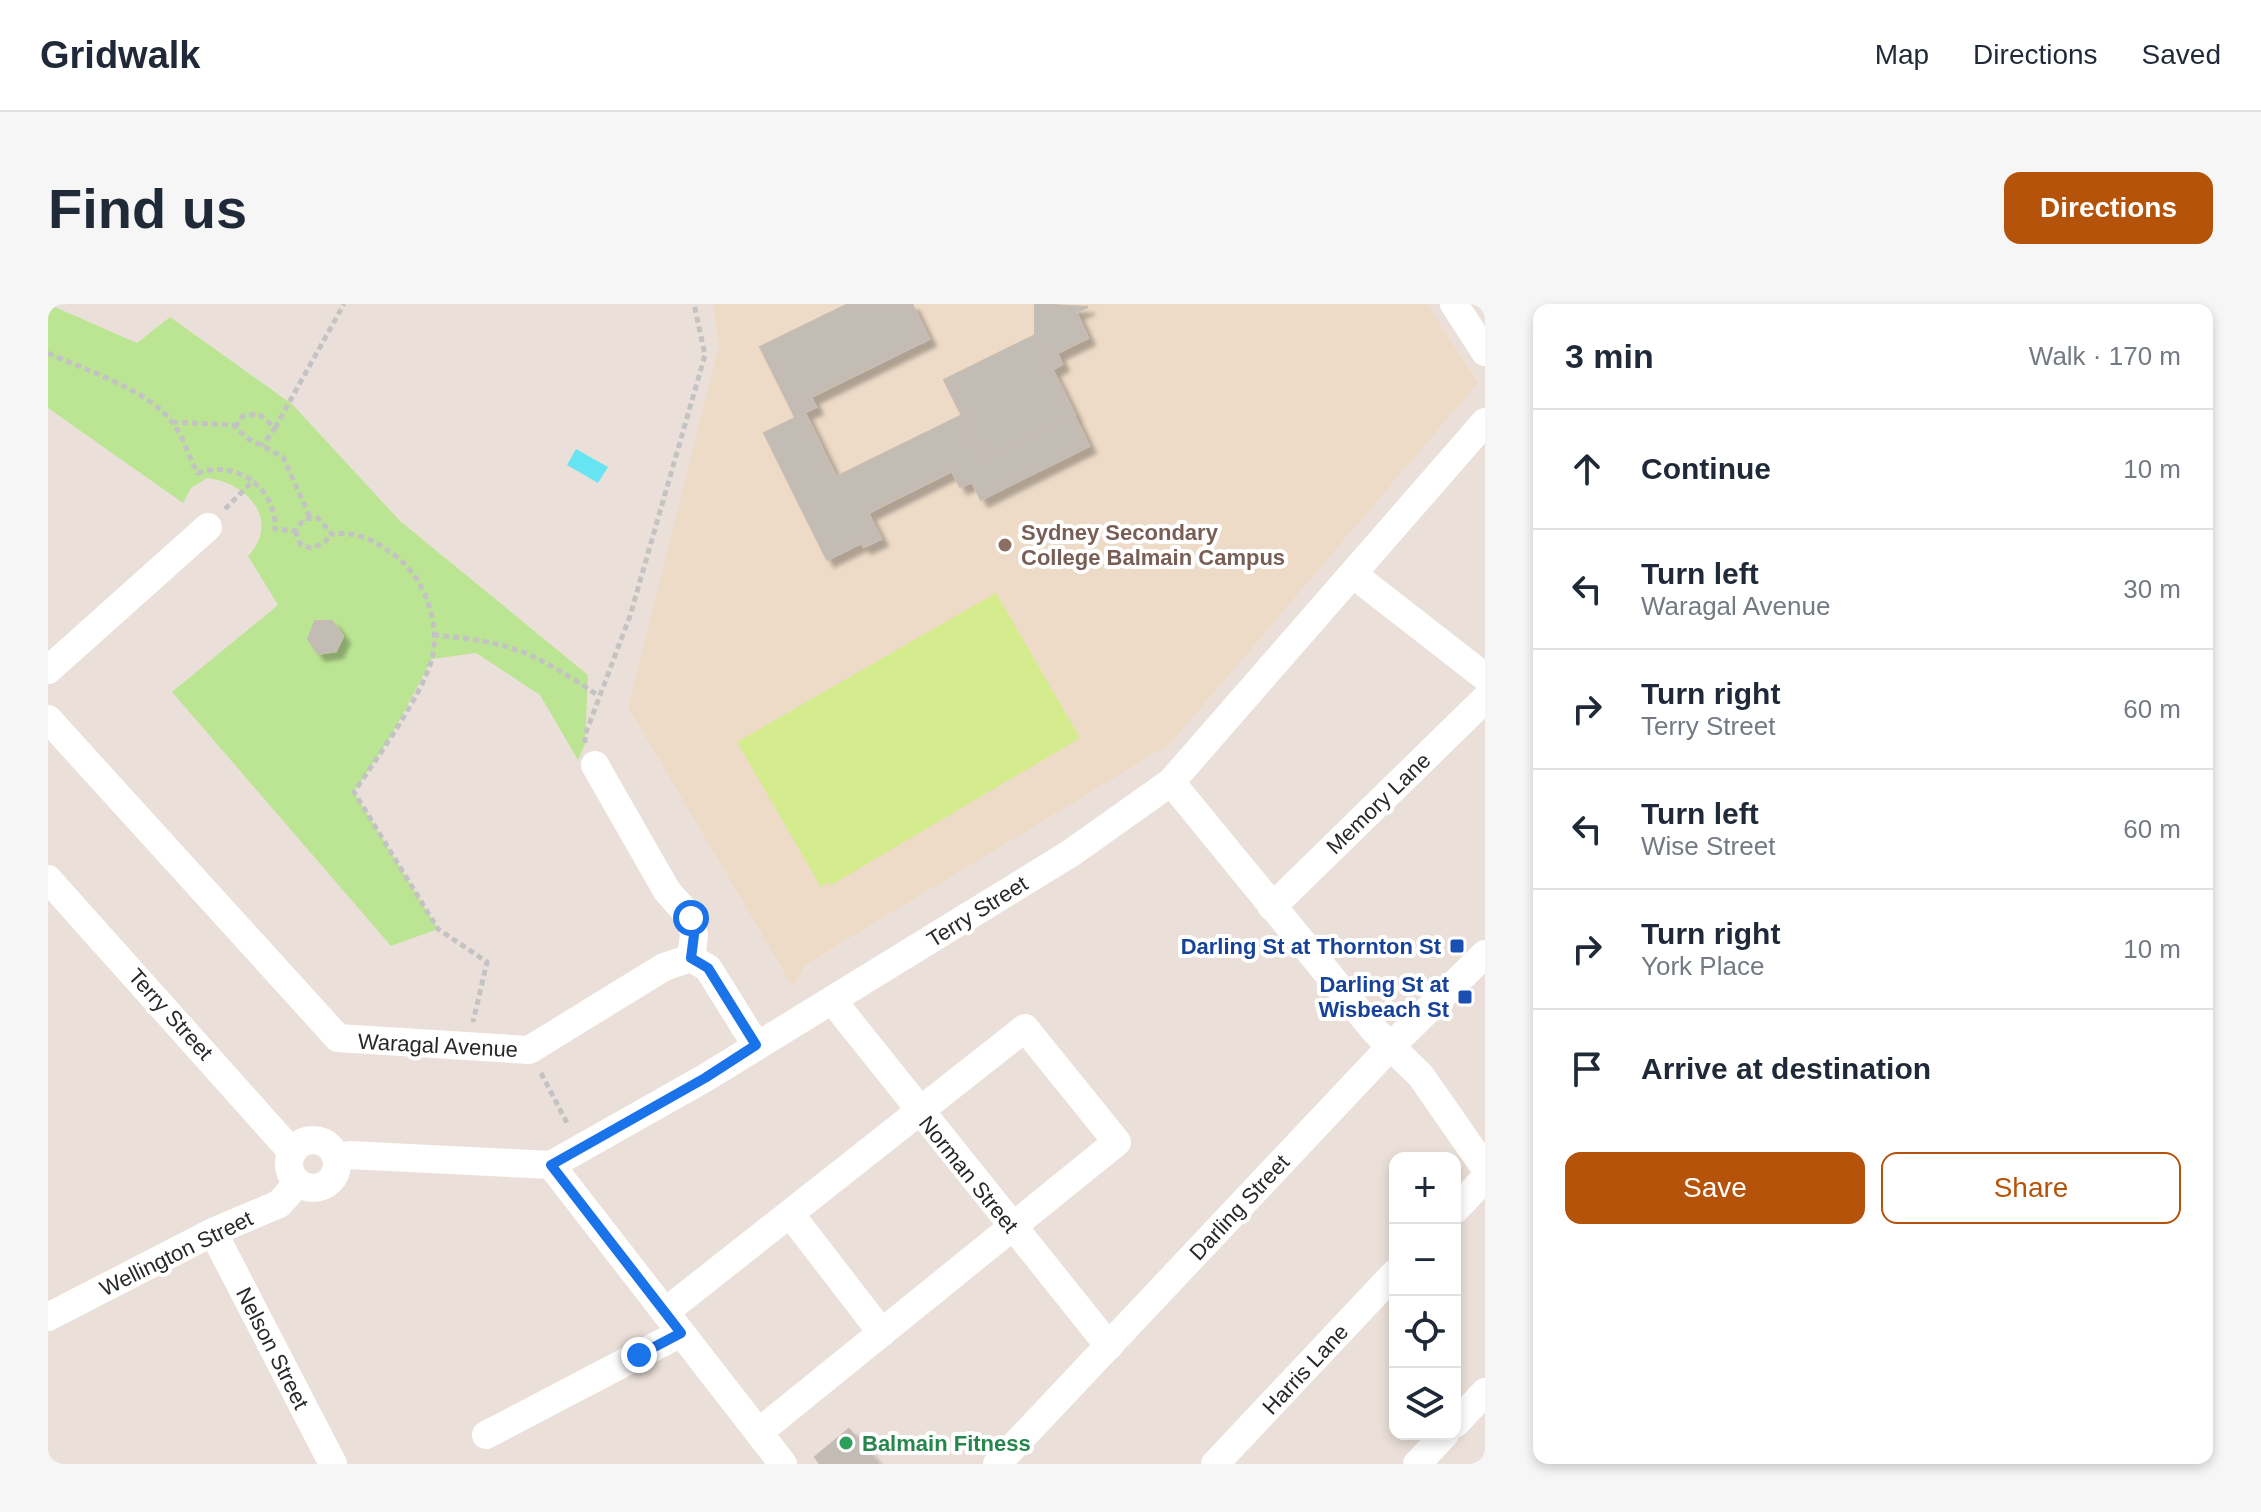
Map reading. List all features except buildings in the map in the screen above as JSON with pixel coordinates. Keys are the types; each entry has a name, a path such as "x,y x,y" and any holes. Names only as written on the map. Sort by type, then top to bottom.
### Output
{"street":[{"path":"1454,304 1485,352"},
{"name":"Terry Street","path":"551,1165 705,1078 1071,853 1171,782 1485,422"},
{"path":"48,670 208,527"},
{"path":"1354,575 1485,677"},
{"name":"Memory Lane","path":"1272,907 1485,699"},
{"name":"Waragal Avenue","path":"48,719 338,1038 529,1050 671,963 691,958"},
{"path":"595,765 667,891 691,918 694,935 691,958 708,968 756,1045"},
{"path":"1171,782 1272,907 1391,1046 1421,1076 1485,1168"},
{"name":"Terry Street","path":"48,879 292,1152"},
{"name":"Darling Street","path":"997,1464 1391,1046 1485,954"},
{"name":"Norman Street","path":"832,1000 1012,1229 1109,1346"},
{"path":"486,1435 673,1322 791,1215 1025,1028 1117,1142 759,1432"},
{"path":"304,1141 320,1141 337,1158 335,1173 326,1184 312,1188 298,1183 289,1169 292,1152 304,1141"},
{"path":"337,1158 349,1155 551,1165 783,1464"},
{"path":"1461,1204 1485,1178"},
{"name":"Wellington Street","path":"48,1317 213,1232 279,1204 298,1183"},
{"path":"791,1215 882,1333"},
{"name":"Nelson Street","path":"213,1232 333,1464"},
{"name":"Harris Lane","path":"1215,1464 1389,1279"},
{"path":"1461,1418 1485,1392"},
{"path":"1417,1464 1439,1440"}],"path":[{"path":"262,446 344,304"},
{"path":"595,765 585,750 585,735 630,616 705,355 694,304"},
{"path":"48,353 117,384 172,422 198,473 213,468 230,469 254,480 276,514 275,529 295,531"},
{"path":"235,427 250,412 259,414 275,428"},
{"path":"172,422 235,427 283,457 310,517"},
{"path":"208,527 254,480"},
{"path":"295,531 304,519 310,517 324,521 332,534"},
{"path":"295,531 301,545 311,548 324,543 332,534 358,534 374,541 410,568 426,590 433,635 432,658 390,738 354,792 438,929 487,962 467,1047"},
{"path":"433,635 488,640 525,650 599,696"},
{"path":"529,1050 568,1125"}],"shaded area":[{"name":"Sydney Secondary College Balmain Campus","path":"713,304 1427,304 1478,383 1170,744 805,965 793,987 628,707 719,346"}],"green space":[{"path":"48,304 137,343 170,317 293,405 400,521 588,675 585,744 578,760 540,695 476,653 432,659 390,738 354,792 438,929 391,946 172,692 278,605 248,556 258,542 260,517 246,495 235,487 207,478 191,488 183,503 48,408"},
{"path":"996,593 1080,738 831,885 829,882 821,887 737,742"}],"water":[{"path":"576,449 608,467 598,483 567,465"}],"place":[{"name":"Sydney Secondary College Balmain Campus","path":"1005,545"},
{"name":"Darling St at Thornton St","path":"1457,946"},
{"name":"Darling St at Wisbeach St","path":"1465,997"},
{"name":"Balmain Fitness","path":"846,1443"}],"route":[{"path":"639,1355 681,1333 551,1165 705,1078 756,1045 708,968 691,958 694,935 691,918"}]}
